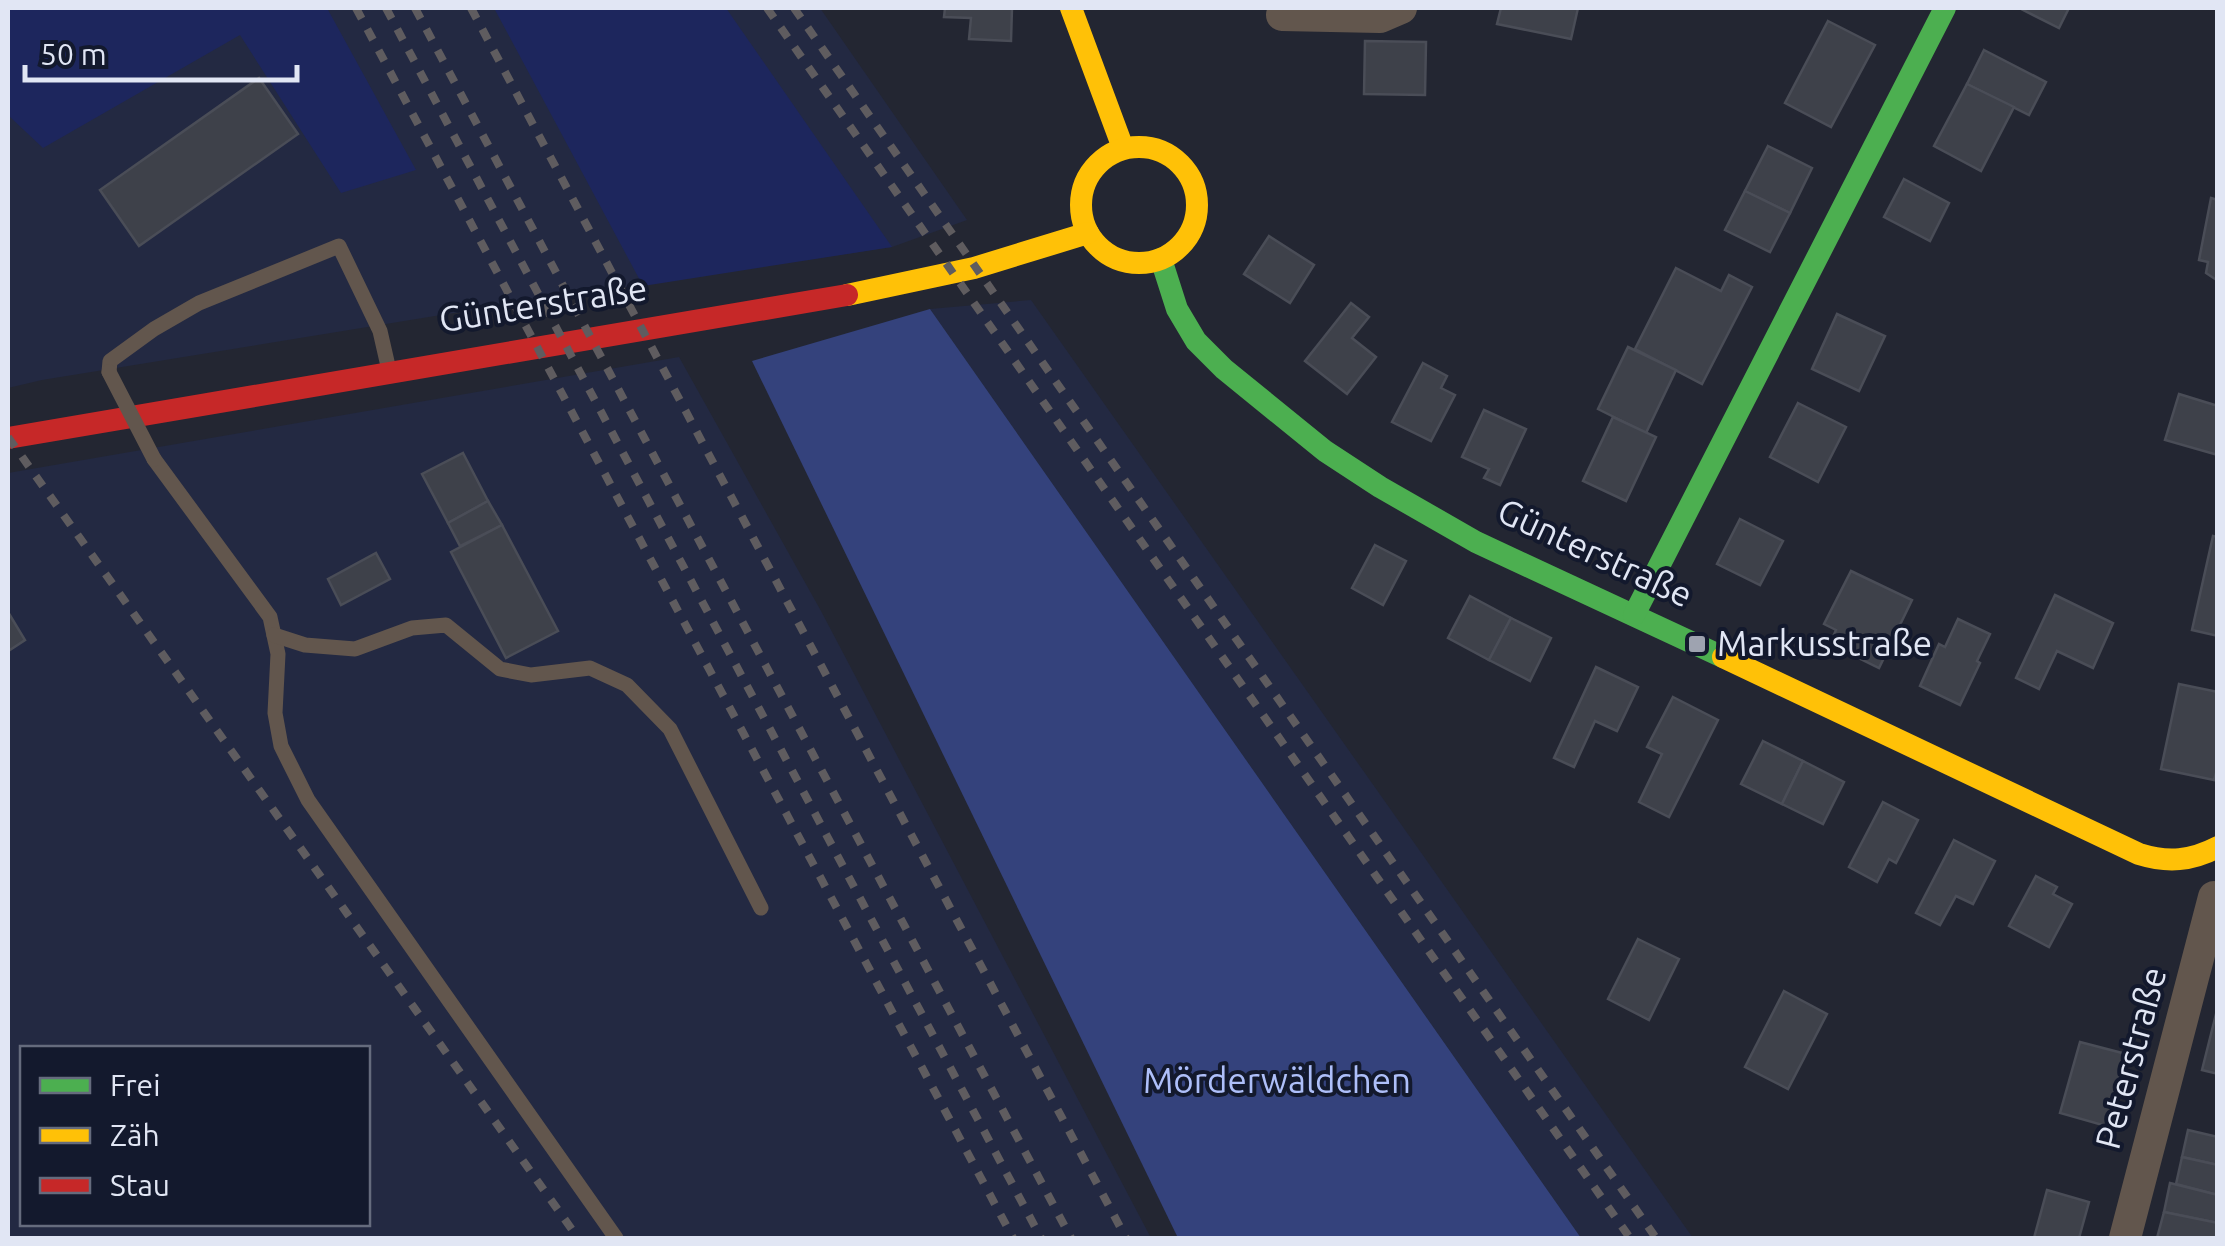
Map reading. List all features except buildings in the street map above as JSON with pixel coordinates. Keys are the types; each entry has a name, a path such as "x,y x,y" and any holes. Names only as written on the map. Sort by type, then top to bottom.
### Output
{"street":[{"path":"1071,8 1124,148"},
{"path":"1282,15 1380,17 1401,8"},
{"path":"1634,616 1945,8"},
{"path":"1143,146 1162,151 1179,162 1191,177 1197,196 1190,234 1178,249 1161,259 1144,263 1112,256 1088,233 1082,216 1086,182 1095,167 1124,148 1143,146"},
{"name":"Günterstraße","path":"8,438 935,276 1088,233"},
{"name":"Günterstraße","path":"1161,259 1177,309 1196,341 1224,369 1325,451 1380,488 1476,542 2139,854 2165,860 2208,852 2216,899"},
{"name":"Peterstraße","path":"2125,1238 2216,899"}],"lane":[{"path":"389,370 380,331 338,246 199,303 110,361 109,372 154,459 270,618 278,654 275,713 281,746 308,800 616,1238"},
{"path":"274,635 305,645 355,649 412,628 446,625 500,669 531,675 590,668 627,685 670,729 761,908"}],"shaded area":[{"path":"8,8 820,8 967,220 892,247 441,315 8,388"},
{"path":"8,8 327,8 416,170 341,193 240,35 43,148 8,115"},
{"path":"494,8 726,8 892,247 643,286"},
{"path":"1031,300 1693,1238 1581,1238 930,309"},
{"path":"679,357 821,611 1151,1238 8,1238 8,473"}],"green space":[{"name":"Mörderwäldchen","path":"930,309 1581,1238 1178,1238 752,361"}],"railway":[{"path":"356,8 1013,1238"},
{"path":"386,8 1041,1238"},
{"path":"415,8 1071,1238"},
{"path":"471,8 1126,1238"},
{"path":"767,8 1630,1238"},
{"path":"794,8 1656,1238"},
{"path":"8,437 578,1238"}],"traffic: fast":[{"path":"1634,615 1945,8"},
{"path":"1161,259 1177,309 1196,341 1224,369 1325,451 1476,542 1723,657"}],"traffic: slow":[{"path":"1071,8 1123,148"},
{"path":"1139,147 1161,151 1180,164 1193,183 1197,205 1193,227 1180,246 1161,259 1139,263 1117,259 1098,246 1085,227 1081,205 1085,183 1098,164 1117,151 1139,147"},
{"path":"847,295 974,268 1088,233"},
{"path":"1723,657 2139,854 2179,859 2218,847"}],"traffic: jam":[{"path":"8,438 847,295"}],"place":[{"name":"Markusstraße","path":"1697,644"}]}
